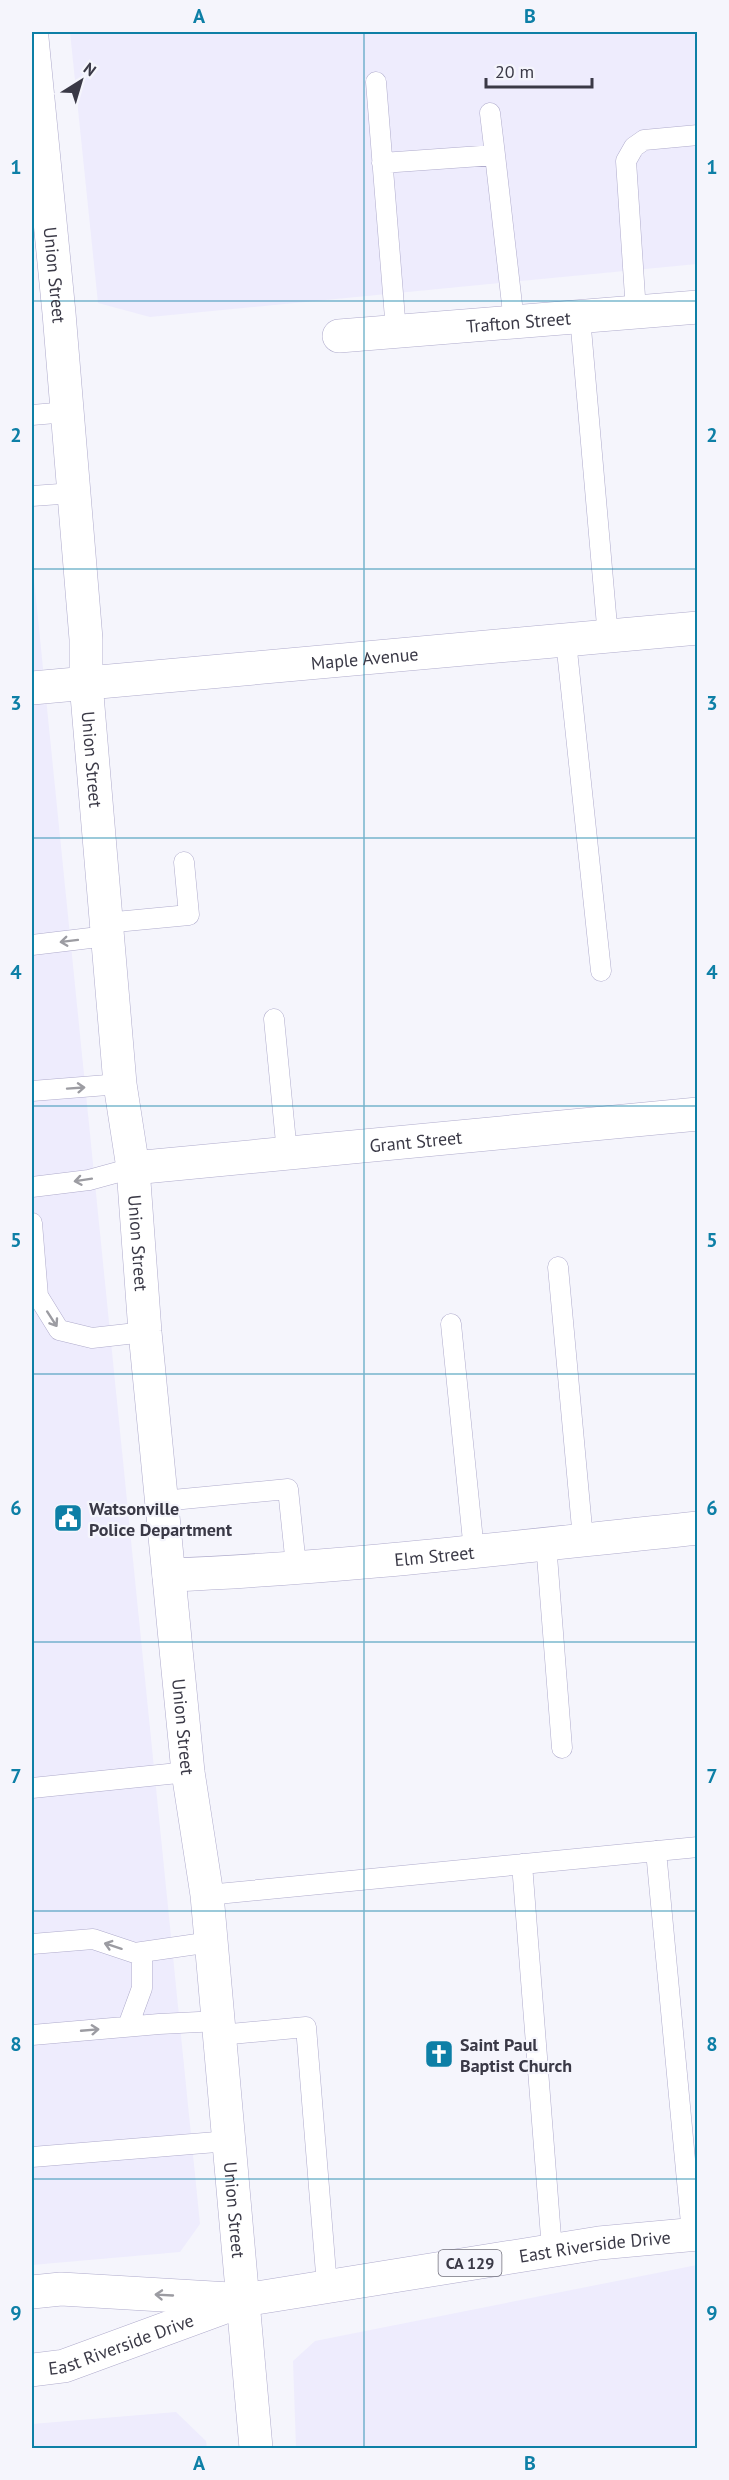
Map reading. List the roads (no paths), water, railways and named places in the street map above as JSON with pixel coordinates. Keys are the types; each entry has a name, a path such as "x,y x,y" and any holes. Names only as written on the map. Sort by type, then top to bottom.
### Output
{"main road":[{"name":"Union Street","path":"32,38 45,314 67,412 86,639 86,683 120,1084 133,1168 145,1332 188,1772 207,1895 256,2448"},
{"name":"Trafton Street","path":"339,336 698,307"},
{"name":"Maple Avenue","path":"32,688 698,628"},
{"name":"Grant Street","path":"133,1168 698,1114"},
{"name":"Elm Street","path":"169,1575 474,1551 698,1528"},
{"name":"East Riverside Drive","path":"32,2370 64,2366 244,2300 599,2243 695,2234"},
{"name":"East Riverside Drive","path":"32,2292 61,2289 244,2300"}],"lane":[{"path":"376,82 396,332"},
{"path":"490,113 514,322"},
{"path":"636,312 626,161 634,147 644,140 698,135"},
{"path":"382,163 495,155"},
{"path":"580,317 608,637"},
{"path":"32,415 67,412"},
{"path":"32,496 74,493"},
{"path":"566,641 602,971"},
{"path":"32,945 189,915 184,862"},
{"path":"274,1019 287,1153"},
{"path":"32,1091 120,1084"},
{"path":"32,1187 89,1180 133,1168"},
{"path":"32,1223 38,1296 59,1330 92,1338 145,1332"},
{"path":"558,1267 583,1539"},
{"path":"451,1323 474,1551"},
{"path":"162,1501 288,1489 296,1566"},
{"path":"546,1543 562,1748"},
{"path":"32,1788 188,1772"},
{"path":"207,1895 698,1847"},
{"path":"656,1851 695,2234"},
{"path":"522,1864 552,2250"},
{"path":"32,1944 93,1940 142,1953 211,1942"},
{"path":"128,2026 142,1988 142,1953"},
{"path":"32,2035 128,2026 306,2027 327,2286"},
{"path":"32,2157 229,2141"}],"place":[{"name":"Watsonville Police Department","path":"68,1518"},
{"name":"Saint Paul Baptist Church","path":"439,2054"}]}
